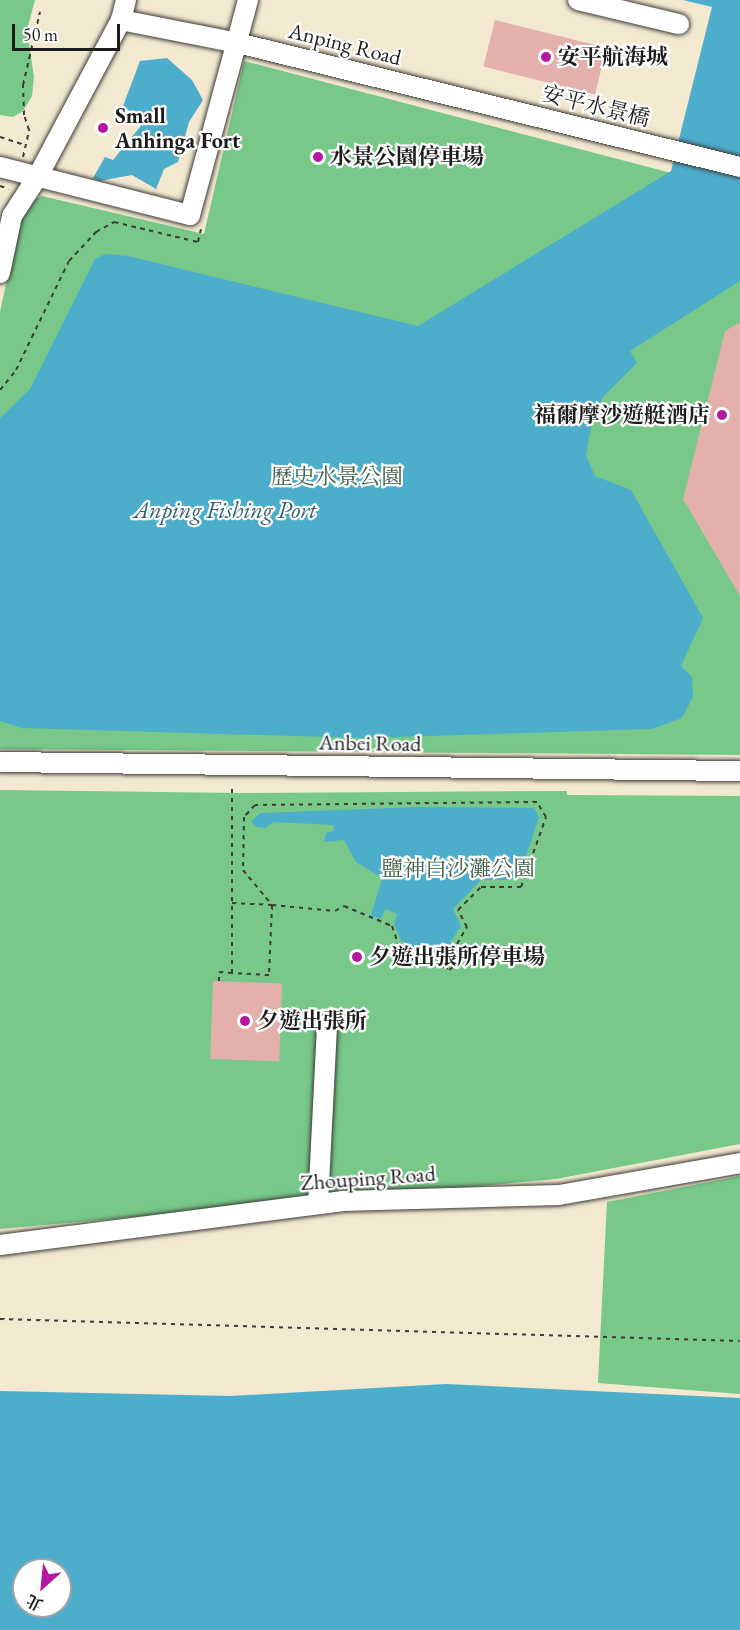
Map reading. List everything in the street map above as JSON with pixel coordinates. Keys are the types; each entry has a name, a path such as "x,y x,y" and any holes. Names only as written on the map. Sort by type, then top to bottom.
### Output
{"street":[{"path":"0,273 12,216 29,174 121,20 126,0"},
{"path":"0,167 190,215 248,0"},
{"path":"578,0 679,24"},
{"name":"Anping Road","path":"121,20 237,43 441,92"},
{"name":"安平水景橋","path":"441,92 740,167"},
{"name":"Anbei Road","path":"0,762 740,771"},
{"path":"318,1204 327,1024"},
{"name":"Zhouping Road","path":"0,1245 318,1204 447,1196 559,1196 740,1163"}],"path":[{"path":"29,174 25,146 29,130 24,116 23,85 40,12"},
{"path":"0,137 25,146"},
{"path":"232,786 232,973"},
{"path":"219,981 219,972 269,975 272,904 243,870 244,817 255,805 537,802 546,817 521,887 481,887 458,910 466,927 457,944 463,960 449,970 436,962 403,958 392,926 344,906 335,912 272,904 232,903"},
{"path":"0,1319 740,1341"}],"green space":[{"path":"0,0 35,0 27,30 34,77 32,96 23,111 13,117 0,115"},
{"name":"Anping Fishing Port","path":"244,61 740,191 740,755 0,749 0,312 19,222 30,202 42,196 204,234"},
{"name":"鹽神白沙灘公園","path":"0,790 239,793 567,791 567,795 740,796 740,1144 556,1179 0,1229"},
{"path":"740,1176 740,1394 598,1383 607,1202"}],"water":[{"name":"Anping Fishing Port","path":"683,0 740,0 740,281 630,351 637,363 603,397 592,422 586,455 595,476 631,490 703,618 681,666 692,677 693,697 682,718 652,729 362,738 22,728 0,721 0,418 30,389 95,259 105,254 128,256 418,326 671,171 712,7"},
{"path":"167,58 192,80 203,100 189,122 178,162 164,169 156,189 132,175 99,181 93,178 105,157 113,160 144,122 123,106 140,61"},
{"path":"418,807 534,808 539,817 518,880 481,880 453,909 461,926 450,943 458,959 449,964 439,958 408,954 394,925 397,914 385,909 381,919 371,916 382,878 356,862 344,840 324,842 326,833 334,831 333,825 274,822 265,828 256,827 251,821 261,813"},
{"path":"446,1384 740,1398 740,1630 0,1630 0,1391 230,1396"}],"building":[{"name":"安平航海城","path":"495,20 607,48 595,94 483,67"},
{"name":"福爾摩沙遊艇酒店","path":"740,322 740,596 683,499 725,331"},
{"name":"夕遊出張所","path":"213,981 282,983 279,1061 210,1059"}],"place":[{"name":"安平航海城","path":"546,57"},
{"name":"Small Anhinga Fort","path":"103,128"},
{"name":"水景公園停車場","path":"318,157"},
{"name":"福爾摩沙遊艇酒店","path":"722,415"},
{"name":"夕遊出張所停車場","path":"357,957"},
{"name":"夕遊出張所","path":"245,1021"}],"park label":[{"name":"歷史水景公園","path":"337,477"}]}
